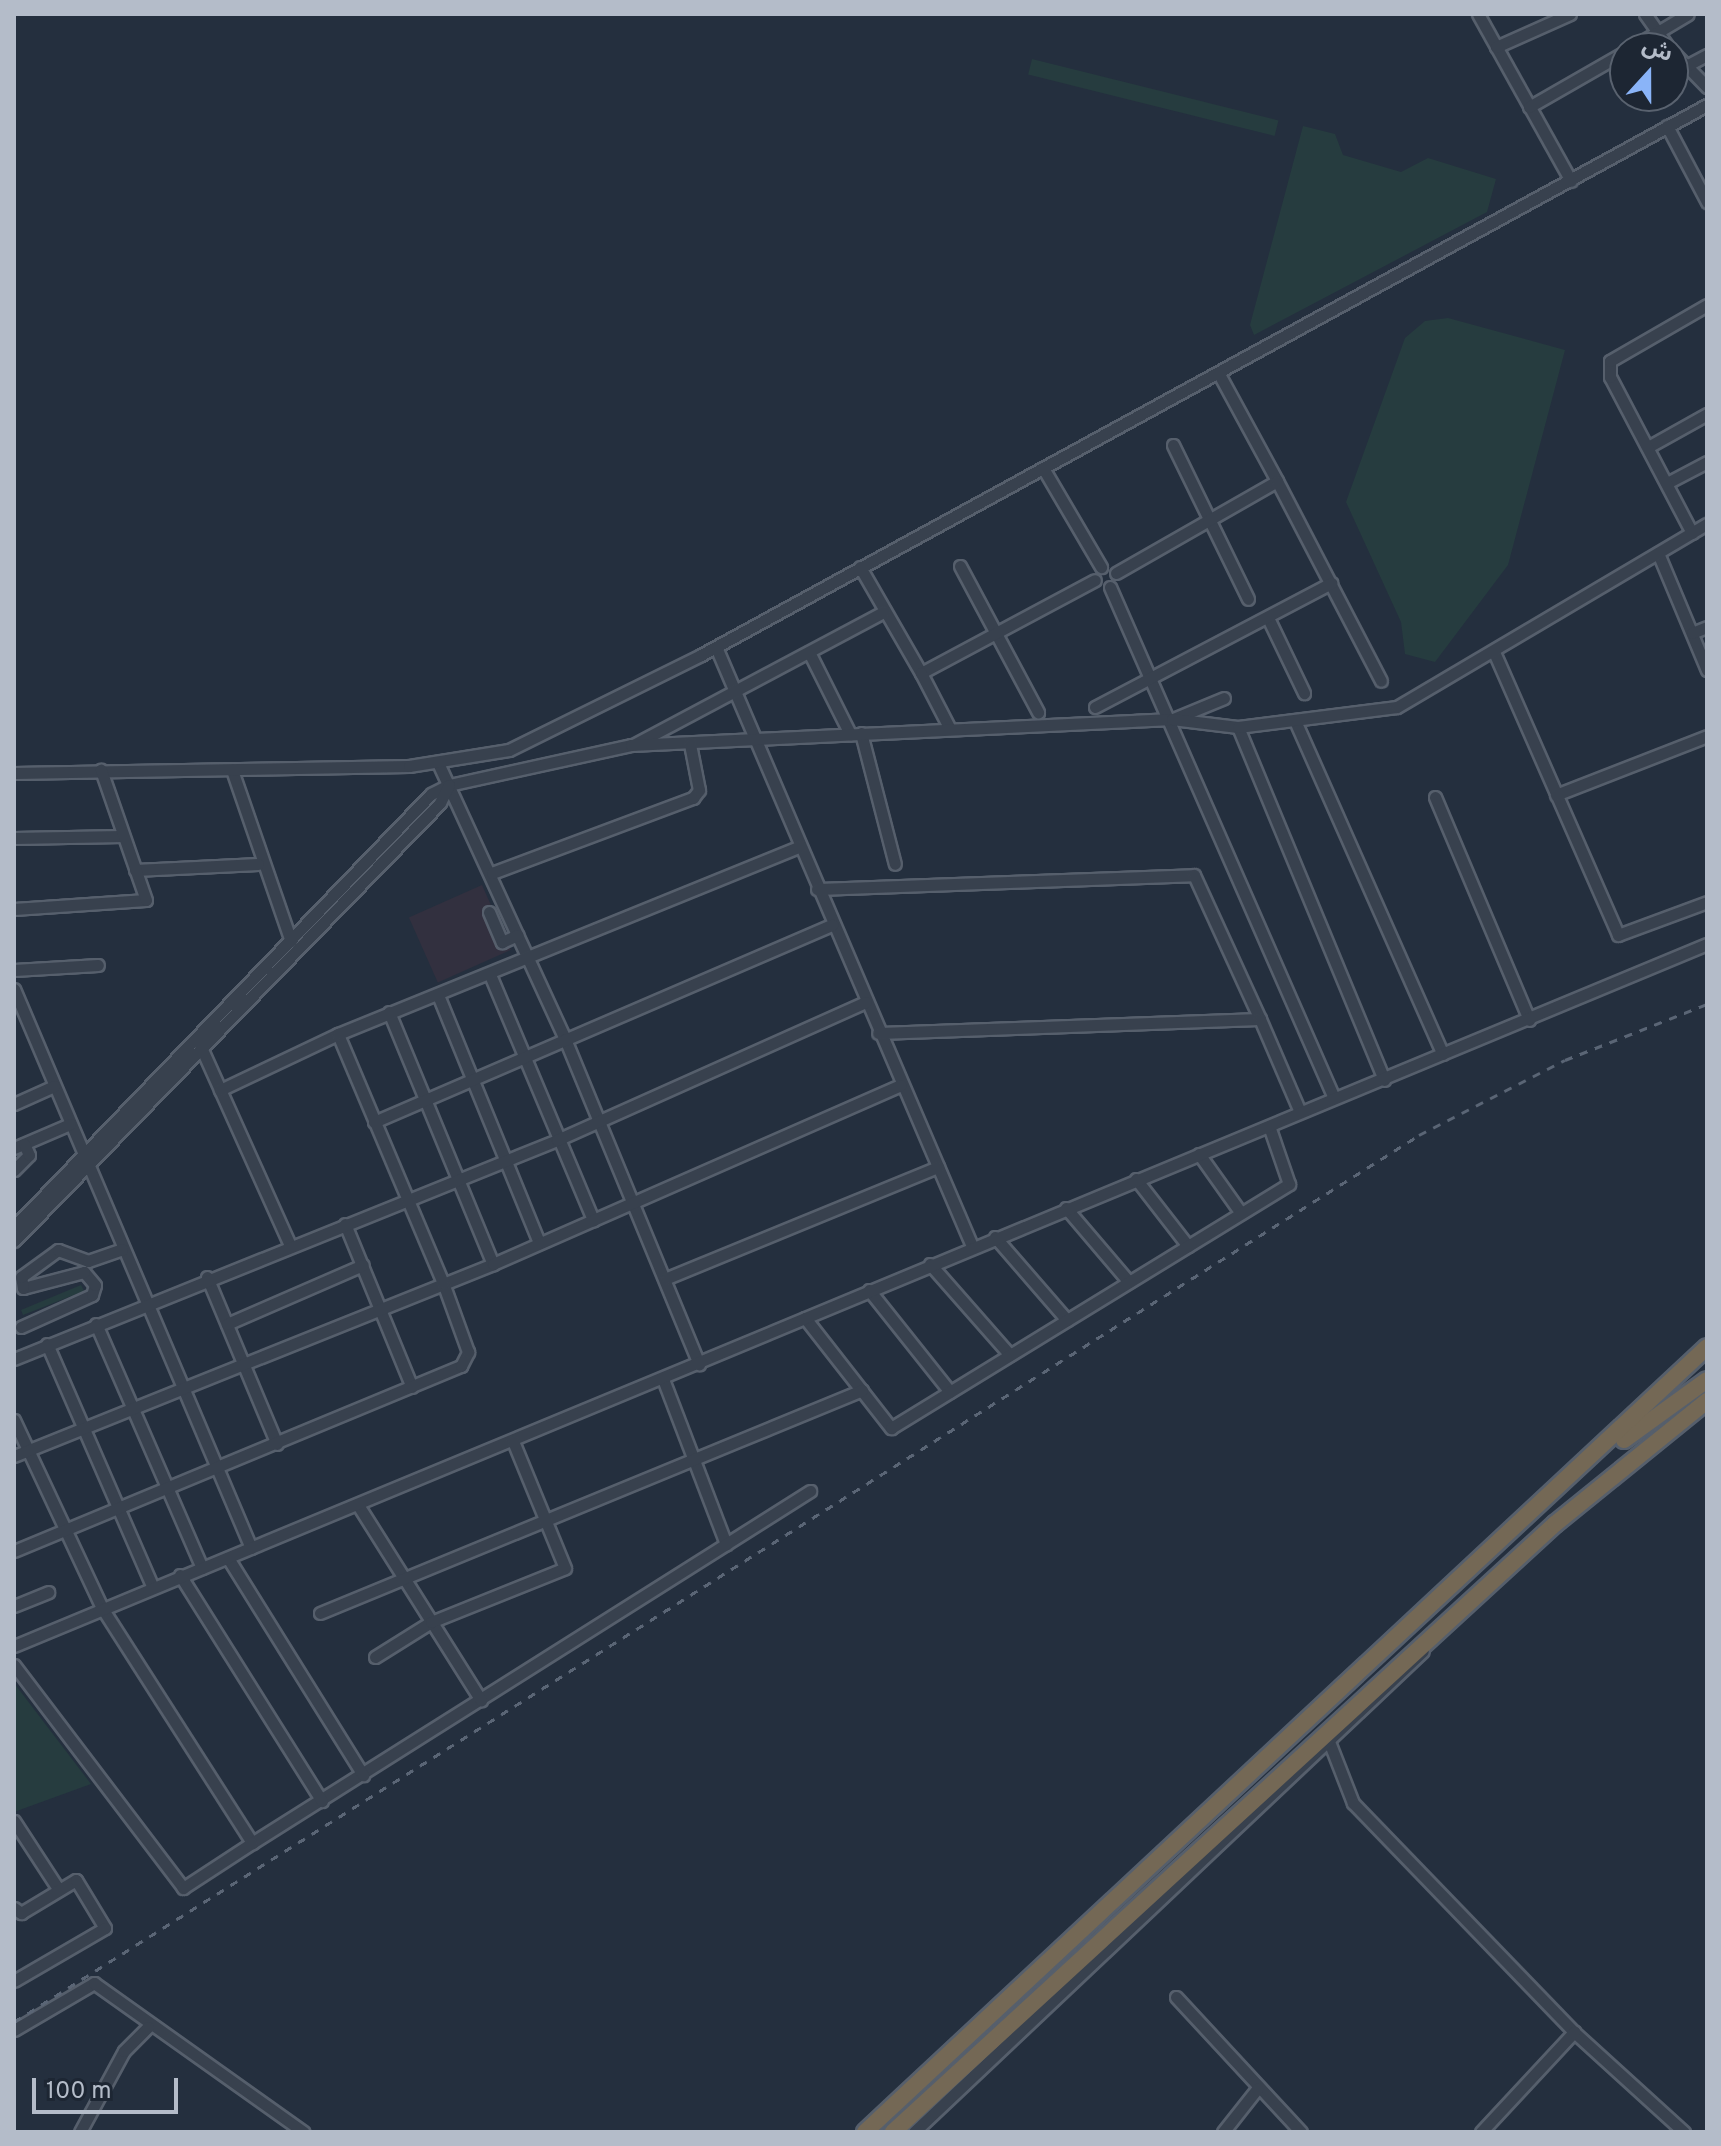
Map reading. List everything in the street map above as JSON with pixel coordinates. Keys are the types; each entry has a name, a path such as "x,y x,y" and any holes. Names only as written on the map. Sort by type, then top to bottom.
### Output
{"highway":[{"path":"865,2132 1584,1470 1707,1347"},
{"path":"1584,1470 1707,1380"},
{"path":"893,2132 1432,1637 1707,1401"},
{"path":"1662,1437 1707,1410"}],"street":[{"path":"1478,14 1571,181"},
{"path":"1496,47 1570,14"},
{"path":"1645,14 1655,32"},
{"path":"1659,32 1688,14"},
{"path":"1689,64 1707,55"},
{"path":"1529,107 1609,61"},
{"path":"1689,69 1707,87"},
{"path":"14,773 439,765 509,750 716,647 1707,105"},
{"path":"1667,126 1707,202"},
{"path":"1692,533 1610,377 1610,361 1707,305"},
{"path":"1219,374 1381,681"},
{"path":"1648,447 1707,414"},
{"path":"1173,445 1248,599"},
{"path":"1667,483 1707,462"},
{"path":"1043,468 1101,567 1116,573"},
{"path":"1110,587 1116,573 1277,481"},
{"path":"200,1042 431,794 449,785 631,745 1172,719 1238,727 1296,723 1397,707 1707,524"},
{"path":"1658,553 1707,670"},
{"path":"960,566 1038,712"},
{"path":"860,567 950,729"},
{"path":"921,673 1095,580 1101,567"},
{"path":"1095,580 1110,587 1172,719 1334,1098"},
{"path":"1095,707 1270,622 1331,583"},
{"path":"631,745 885,611"},
{"path":"1270,622 1304,693"},
{"path":"1692,633 1707,627"},
{"path":"716,647 759,740 832,925 972,1246"},
{"path":"809,652 855,734 895,864"},
{"path":"1494,652 1618,935 1707,902"},
{"path":"1172,719 1224,698"},
{"path":"1296,723 1443,1054"},
{"path":"1238,727 1384,1080"},
{"path":"1556,795 1707,736"},
{"path":"492,873 693,798 699,790 690,744"},
{"path":"439,765 492,873 565,1039 630,1203 667,1278 699,1364"},
{"path":"14,909 146,900 101,770"},
{"path":"232,770 258,864 291,941"},
{"path":"14,1227 85,1160 440,803 449,785"},
{"path":"1435,797 1529,1020"},
{"path":"14,838 122,836"},
{"path":"220,1090 389,1012 491,977 800,846"},
{"path":"135,870 258,864"},
{"path":"817,889 1194,875 1300,1112"},
{"path":"489,912 502,942 518,935"},
{"path":"374,1122 832,925"},
{"path":"14,1646 152,1585 358,1505 699,1364 972,1246 1384,1080 1707,944"},
{"path":"14,970 98,965"},
{"path":"491,977 593,1220"},
{"path":"14,989 179,1389 251,1548"},
{"path":"438,995 509,1159 539,1243"},
{"path":"14,1359 207,1277 408,1201 557,1140 865,1002"},
{"path":"389,1012 429,1100 493,1264"},
{"path":"878,1033 1260,1019"},
{"path":"14,1551 461,1366 468,1352 443,1283 338,1034"},
{"path":"200,1042 290,1245"},
{"path":"14,1456 493,1264 900,1085"},
{"path":"14,1104 54,1086"},
{"path":"14,1170 29,1155 19,1146 70,1124"},
{"path":"805,1318 891,1428 1289,1184 1269,1126"},
{"path":"1199,1154 1241,1213"},
{"path":"14,1241 85,1160"},
{"path":"667,1278 938,1167"},
{"path":"1136,1179 1188,1246"},
{"path":"1066,1208 1129,1282"},
{"path":"345,1224 412,1387"},
{"path":"995,1237 1067,1320"},
{"path":"21,1327 92,1295 95,1285 86,1266 58,1250 18,1281 23,1288 86,1266 122,1249"},
{"path":"930,1264 1010,1355"},
{"path":"227,1324 363,1265"},
{"path":"207,1277 277,1444"},
{"path":"869,1290 950,1392"},
{"path":"96,1324 202,1568"},
{"path":"47,1344 152,1585"},
{"path":"663,1379 726,1544"},
{"path":"320,1613 862,1390"},
{"path":"14,1420 62,1531 102,1608 252,1843"},
{"path":"375,1657 431,1622 565,1568 513,1441"},
{"path":"14,1665 183,1888 810,1491"},
{"path":"358,1505 481,1700"},
{"path":"228,1558 363,1775"},
{"path":"180,1575 322,1801"},
{"path":"14,1606 48,1592"},
{"path":"914,2132 1409,1672 1432,1637"},
{"path":"1330,1744 1353,1803 1574,2032 1684,2132"},
{"path":"14,1821 59,1890"},
{"path":"14,1908 21,1913 76,1880 105,1928 14,1981"},
{"path":"14,2030 94,1983 148,2027 304,2132"},
{"path":"1176,1997 1257,2089 1301,2132"},
{"path":"80,2132 124,2051 148,2027"},
{"path":"1481,2132 1574,2032"},
{"path":"1223,2132 1257,2089"}],"shaded area":[{"path":"482,885 511,950 438,982 409,918"}],"green space":[{"path":"1032,59 1278,120 1275,136 1028,75"},
{"path":"1303,126 1335,134 1343,155 1401,172 1428,158 1496,179 1487,212 1254,335 1250,325"},
{"path":"1448,318 1565,350 1508,565 1435,662 1405,654 1401,622 1346,502 1405,338 1425,321"},
{"path":"81,1285 84,1291 23,1315 21,1310"},
{"path":"14,1683 91,1784 14,1812"}],"railway":[{"path":"14,2022 1419,1135 1565,1060 1707,1004"}]}
